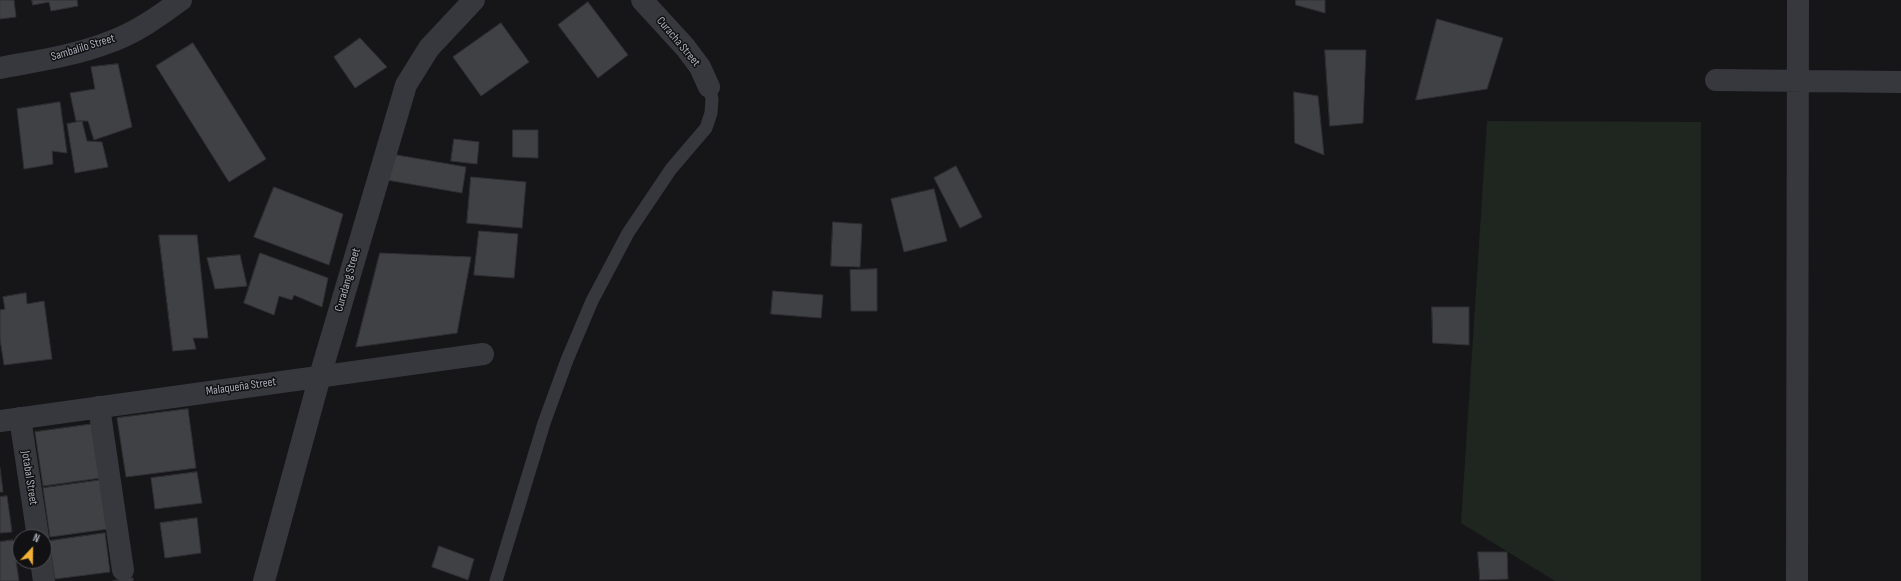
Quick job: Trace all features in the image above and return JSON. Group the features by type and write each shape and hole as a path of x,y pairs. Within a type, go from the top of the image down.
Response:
{"street":[{"name":"Sambalilo Street","path":"0,68 54,58 108,43 141,27 181,0"},
{"name":"Curadang Street","path":"264,581 320,376 406,85 429,48 474,0"},
{"name":"Curacha Street","path":"642,0 685,47 700,68 709,87"},
{"path":"1797,581 1798,0"},
{"path":"1716,80 1901,82"},
{"name":"Malaqueña Street","path":"10,420 483,354"},
{"path":"99,407 123,570"},
{"name":"Jotabal Street","path":"10,420 36,529"},
{"path":"42,569 44,581"}],"lane":[{"path":"496,581 544,423 567,360 592,301 628,233 671,169 706,128 711,113 712,99 709,87"}],"shaded area":[{"path":"1487,121 1701,122 1701,581 1555,581 1461,523"}],"building":[{"path":"0,0 14,0 16,17 0,19"},
{"path":"32,0 77,0 78,6 51,11 49,2 33,5"},
{"path":"1296,0 1325,0 1325,13 1296,5"},
{"path":"588,2 628,55 598,78 558,25"},
{"path":"1437,19 1503,38 1487,89 1416,100"},
{"path":"501,23 529,62 481,96 453,57"},
{"path":"360,38 387,67 355,88 334,57"},
{"path":"193,43 266,159 229,182 156,66"},
{"path":"1325,50 1366,50 1363,123 1330,126"},
{"path":"118,64 132,127 94,140 88,121 76,121 70,93 95,89 91,67"},
{"path":"1294,92 1318,96 1324,155 1295,143"},
{"path":"60,102 67,153 52,151 53,164 24,169 17,109"},
{"path":"82,121 87,141 102,142 108,167 75,173 67,124"},
{"path":"513,130 538,130 538,158 513,157"},
{"path":"454,139 479,142 477,164 451,161"},
{"path":"391,154 466,167 462,193 387,180"},
{"path":"956,166 982,217 960,228 934,178"},
{"path":"471,177 526,182 522,228 467,223"},
{"path":"274,187 343,214 329,265 254,237"},
{"path":"934,189 947,241 904,252 891,199"},
{"path":"833,222 862,224 860,267 831,266"},
{"path":"479,231 518,234 514,278 474,275"},
{"path":"159,235 197,235 208,338 193,338 196,349 173,351"},
{"path":"260,253 328,278 322,307 294,295 292,300 279,296 274,315 244,303"},
{"path":"380,253 471,257 457,333 356,347"},
{"path":"240,255 247,286 215,289 207,258"},
{"path":"877,269 877,311 851,311 850,270"},
{"path":"773,291 823,295 821,318 771,314"},
{"path":"26,293 27,304 44,301 52,359 4,365 0,339 0,310 5,309 3,297"},
{"path":"1432,307 1469,307 1469,345 1433,343"},
{"path":"188,409 196,468 126,477 117,418"},
{"path":"108,422 115,476 43,486 35,432"},
{"path":"0,468 3,492 0,492"},
{"path":"197,472 202,503 155,509 151,478"},
{"path":"116,478 123,527 52,537 52,529 49,529 43,488"},
{"path":"7,496 12,532 0,533 0,497"},
{"path":"197,518 201,553 165,558 160,523"},
{"path":"105,533 110,572 55,579 52,560 52,541"},
{"path":"12,540 12,569 17,569 19,581 0,581 0,542"},
{"path":"439,546 474,559 468,580 432,567"},
{"path":"1478,552 1507,552 1508,579 1480,580"},
{"path":"133,578 133,581 113,581"}]}
